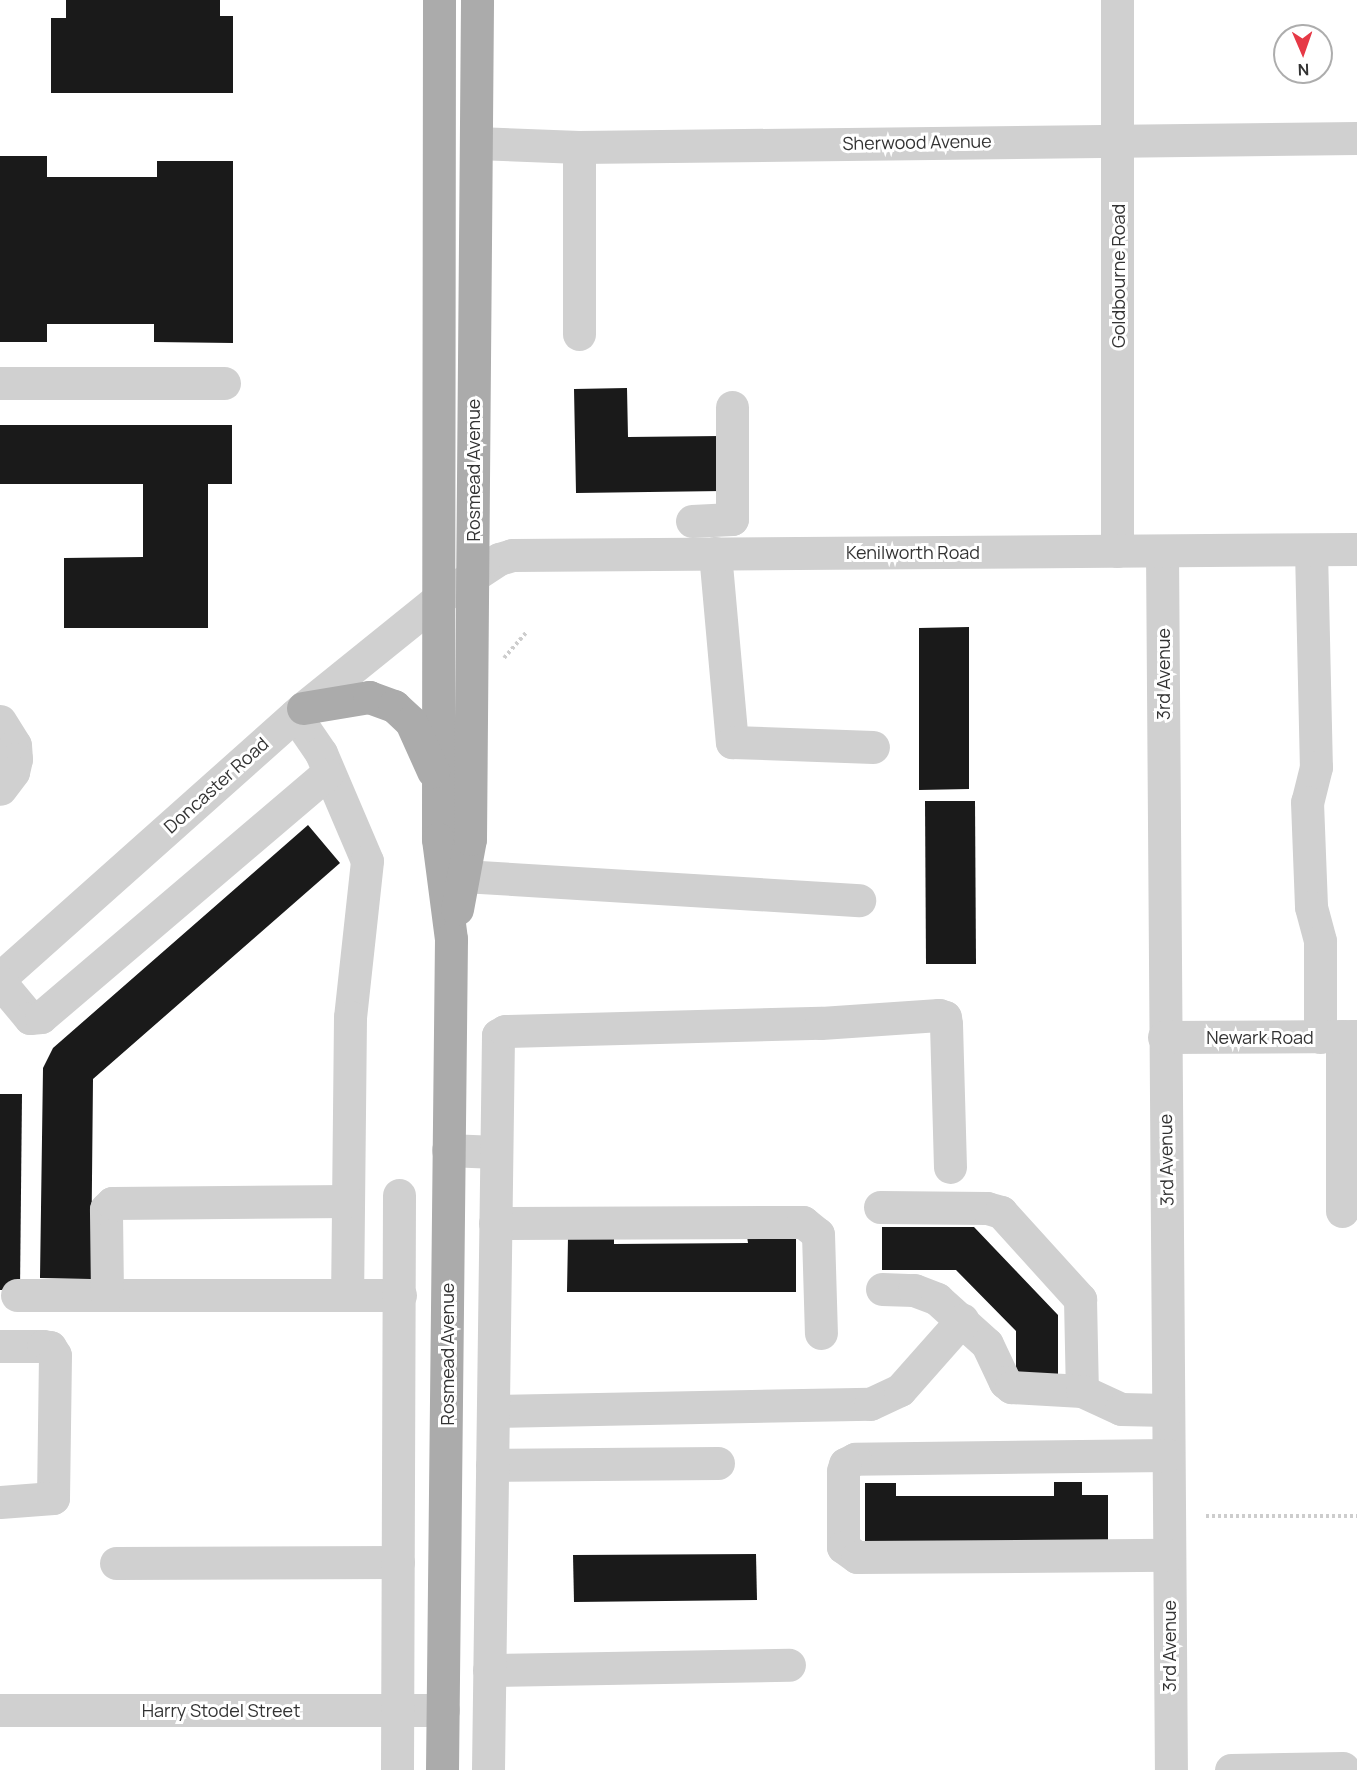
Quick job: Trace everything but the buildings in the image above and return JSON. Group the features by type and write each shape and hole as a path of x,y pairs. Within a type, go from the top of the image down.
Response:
{"main road":[{"name":"Rosmead Avenue","path":"439,0 438,839 451,939 442,1770"},
{"name":"Rosmead Avenue","path":"451,939 470,839 477,0"},
{"path":"299,711 369,697 394,706 411,722 438,781"}],"street":[{"name":"Goldbourne Road","path":"1117,0 1117,551"},
{"name":"Sherwood Avenue","path":"476,143 579,147 1357,138"},
{"path":"579,147 579,334"},
{"path":"0,383 224,383"},
{"path":"732,407 733,515 732,519 707,521 719,553 732,742 873,747"},
{"name":"Kenilworth Road","path":"438,599 473,573 512,555 1357,549"},
{"path":"1311,550 1316,767 1307,802 1311,908 1340,1037 1342,1211"},
{"name":"3rd Avenue","path":"1162,551 1171,1770"},
{"name":"Doncaster Road","path":"0,980 299,711 438,599"},
{"path":"299,711 321,753 327,774 367,861 350,1017 347,1295"},
{"path":"0,721 10,732 16,759 13,772 0,789"},
{"path":"0,980 30,1018 41,1017 327,774"},
{"path":"463,876 858,900"},
{"path":"488,1770 498,1035 501,1032 821,1023 939,1015 945,1017 946,1024 950,1167"},
{"name":"Newark Road","path":"1164,1037 1340,1037"},
{"path":"448,1150 496,1152"},
{"path":"397,1770 399,1195"},
{"path":"107,1294 106,1209 112,1203 347,1201"},
{"path":"880,1207 987,1208 1001,1212 1080,1299 1082,1391"},
{"path":"495,1223 802,1222 818,1234 821,1333"},
{"path":"882,1288 914,1290 929,1295 962,1320 993,1351 1000,1373 1011,1387 1082,1391 1121,1409 1168,1410"},
{"path":"17,1295 400,1295"},
{"path":"493,1411 870,1404 900,1390 962,1320"},
{"path":"0,1346 50,1347 55,1355 53,1498 0,1502"},
{"path":"1168,1455 855,1459 845,1464 843,1471 843,1547 857,1557 1169,1555"},
{"path":"492,1465 718,1463"},
{"path":"446,1521 491,1522"},
{"path":"116,1563 398,1562"},
{"path":"489,1670 789,1665"},
{"name":"Harry Stodel Street","path":"0,1710 443,1710"},
{"path":"1232,1770 1343,1768"}],"path":[{"path":"496,664 527,632"},
{"path":"1206,1516 1357,1516"}]}
